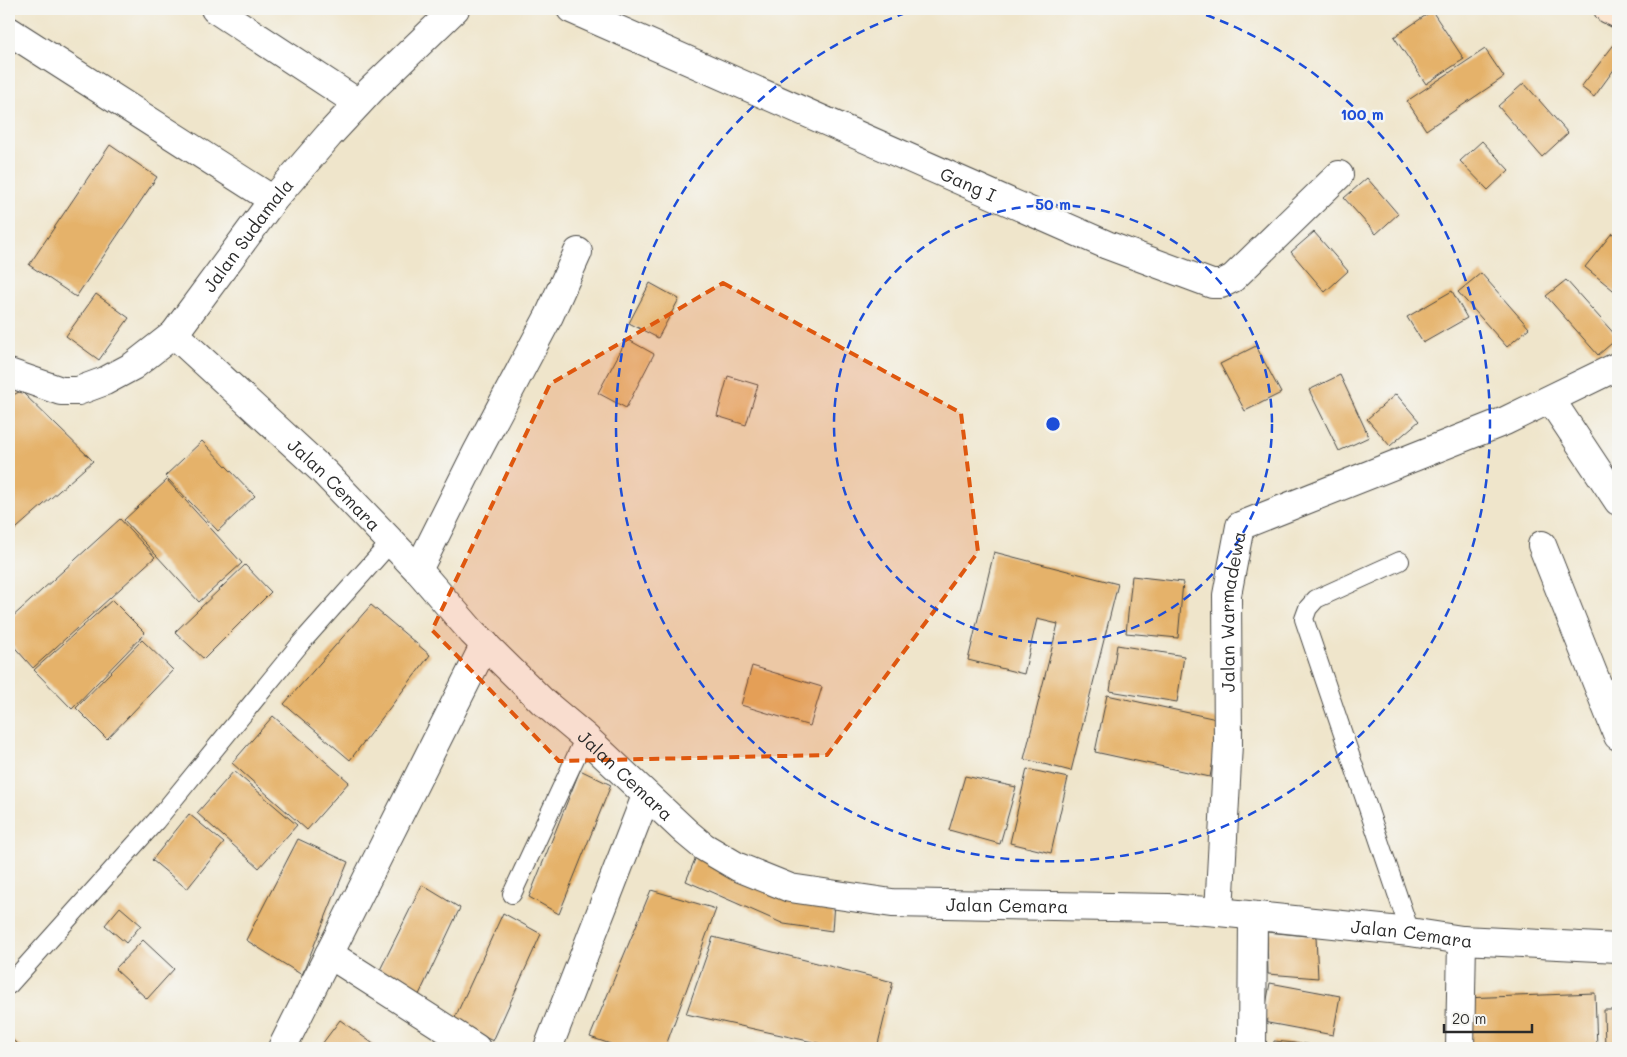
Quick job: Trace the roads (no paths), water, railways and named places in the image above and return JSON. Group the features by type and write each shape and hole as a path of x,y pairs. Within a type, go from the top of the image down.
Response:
{"street":[{"path":"215,9 358,103"},
{"name":"Jalan Sudamala","path":"9,373 61,391 78,391 105,381 133,366 174,334 273,200 358,103 455,9"},
{"name":"Gang I","path":"571,9 1107,244 1212,284 1221,284 1234,278 1339,175"},
{"path":"1608,9 1618,14"},
{"path":"9,31 273,200"},
{"path":"418,570 477,452 549,316 578,252"},
{"name":"Jalan Cemara","path":"174,334 324,472 390,543 418,570 472,632 542,701 704,847 738,867 790,888 892,903 1168,908 1410,932 1462,940 1618,948"},
{"name":"Jalan Warmadewa","path":"1219,912 1228,744 1227,595 1240,526 1505,421 1618,366"},
{"path":"1551,400 1618,501"},
{"path":"1542,545 1618,736"},
{"path":"282,1048 485,644"},
{"path":"548,1048 646,796"},
{"path":"1252,1048 1253,917"},
{"path":"1460,1048 1462,940"},
{"path":"329,954 476,1048"}],"lane":[{"path":"9,986 156,821 301,642 390,543"},
{"path":"1400,561 1316,599 1308,608 1304,620 1410,932"},
{"path":"512,894 585,738"}]}
